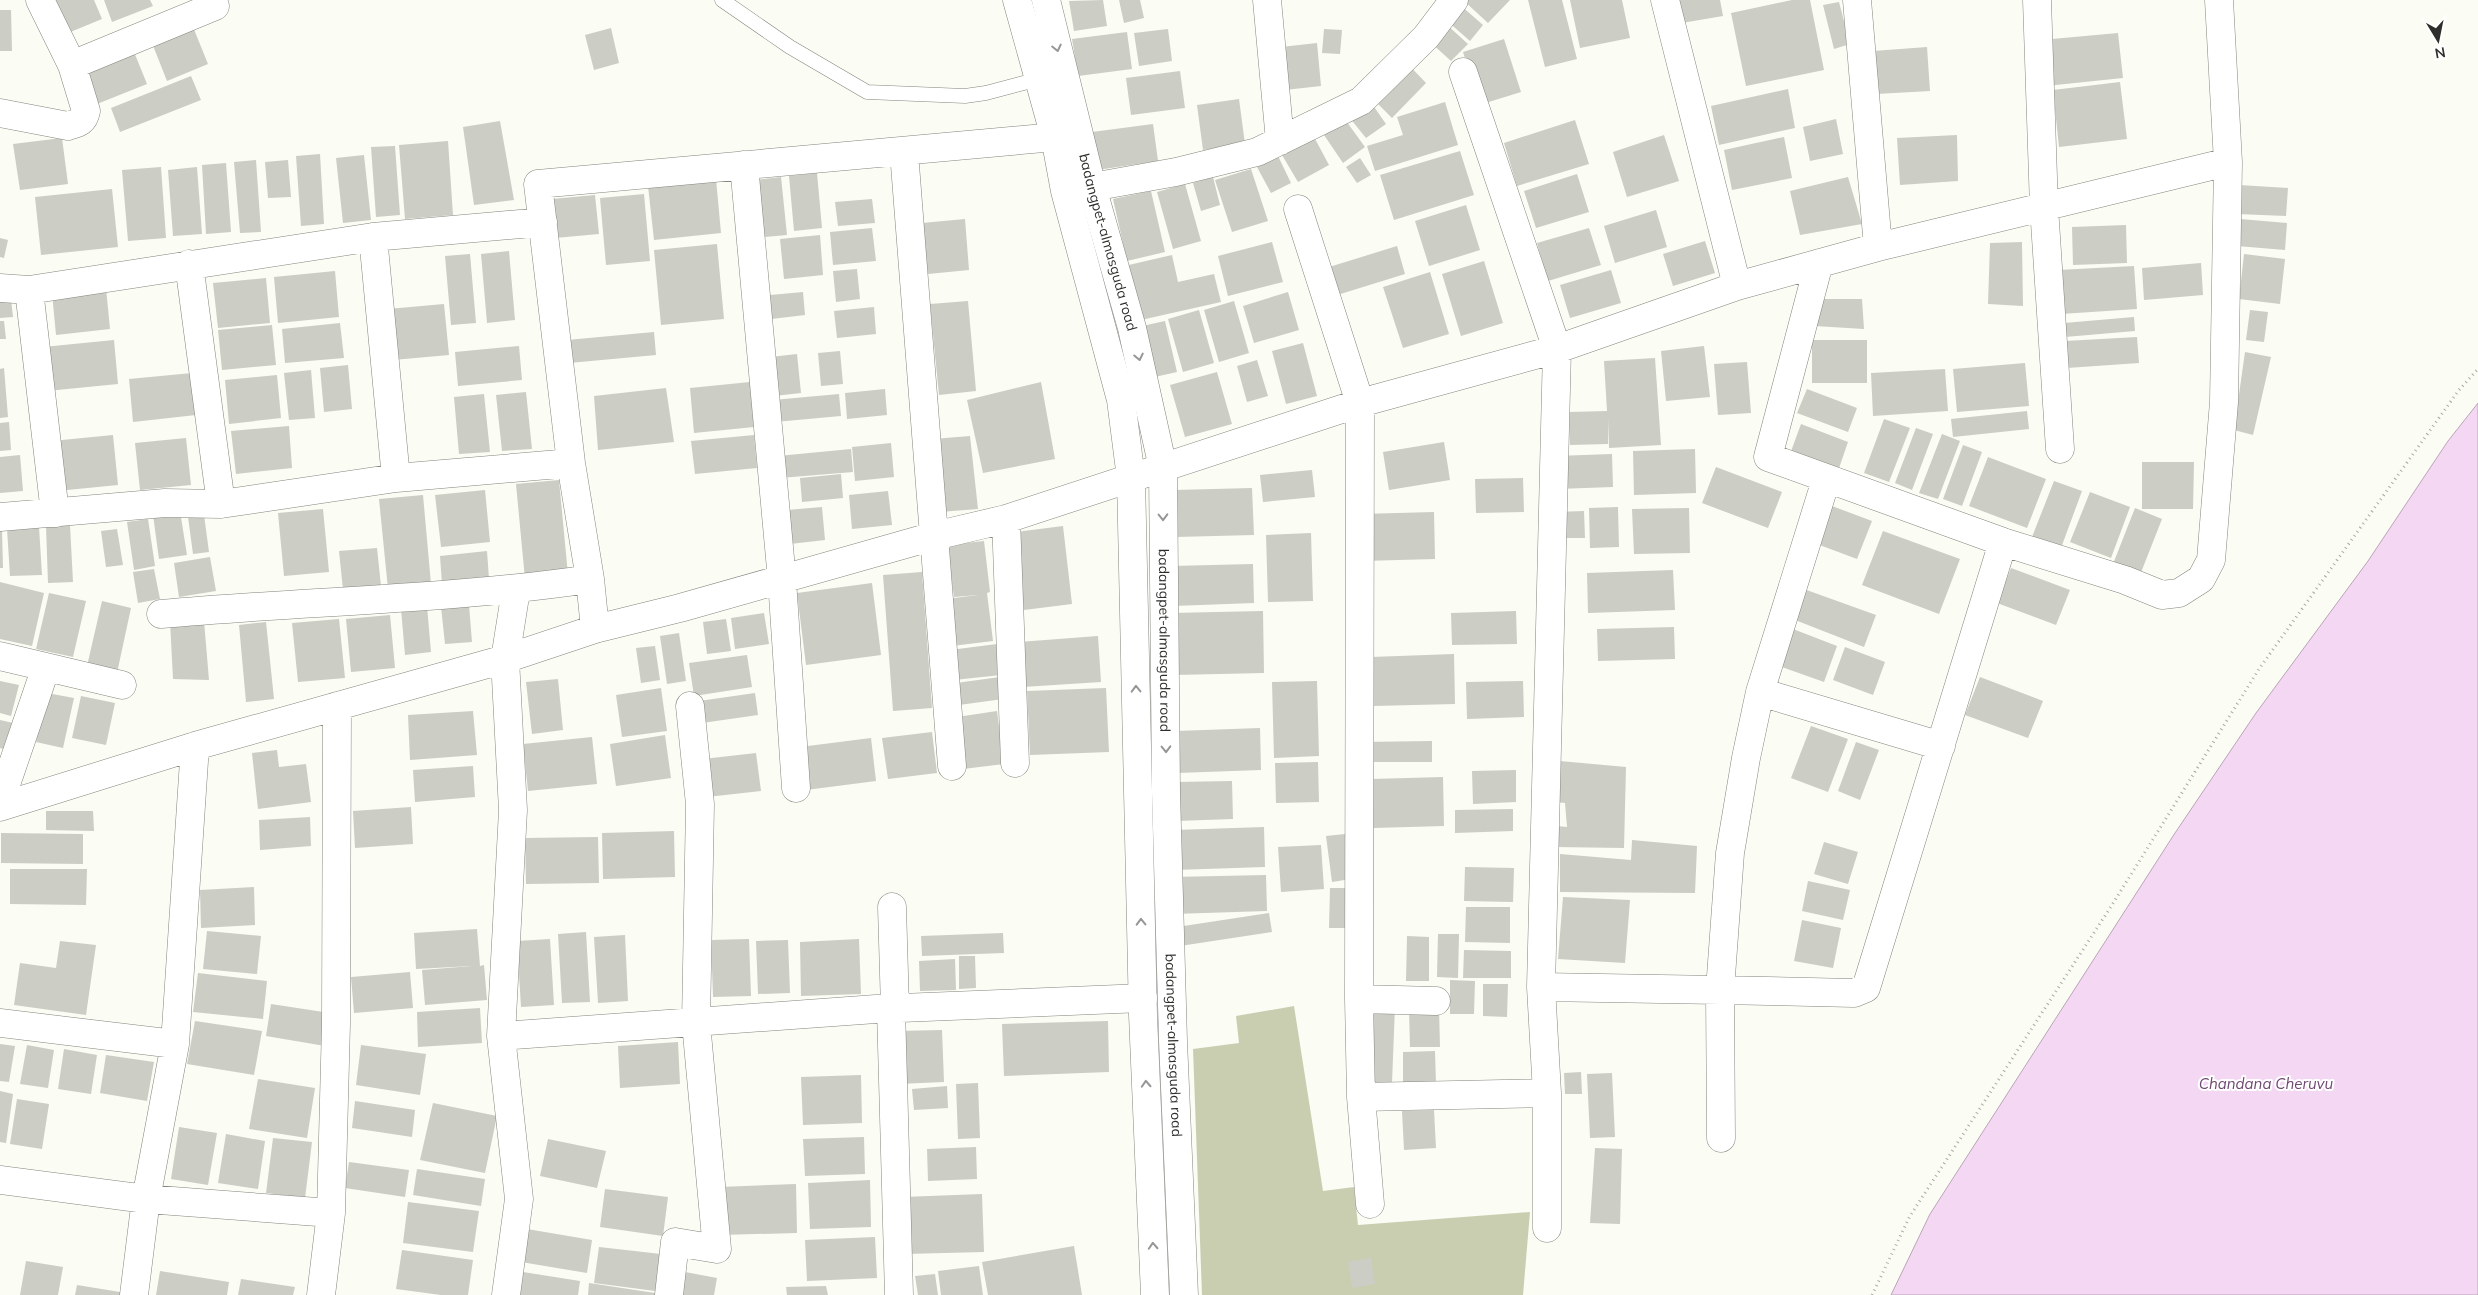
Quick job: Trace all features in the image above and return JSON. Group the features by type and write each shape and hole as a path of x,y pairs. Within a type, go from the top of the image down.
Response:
{"street":[{"path":"0,113 68,126 79,123 85,118 86,111 72,65 40,0"},
{"name":"badangpet-almasguda road","path":"1017,0 1055,137 1066,191 1121,400 1131,478 1143,998 1155,1295"},
{"name":"badangpet-almasguda road","path":"1046,0 1092,186 1132,328 1163,468 1166,802 1173,1041 1184,1295"},
{"path":"1266,0 1280,141"},
{"path":"1092,186 1185,170 1257,152 1361,101 1426,37 1454,0"},
{"path":"1665,0 1737,286"},
{"path":"1857,0 1878,248"},
{"path":"2037,0 2044,207 2060,449"},
{"path":"1819,263 1768,457 1826,480 2004,542 2125,580 2162,595 2179,592 2201,579 2211,560 2222,437 2228,162 2219,0"},
{"path":"72,65 216,6"},
{"path":"1462,72 1557,349 1541,987 1547,1093 1547,1228"},
{"path":"595,628 590,579 571,463 538,184 1055,137"},
{"path":"904,152 952,766"},
{"path":"0,807 195,746 505,659 595,628 782,580 934,536 1006,519 1360,403 1557,349 1737,286 1878,248 2228,162"},
{"path":"744,164 782,580 796,788"},
{"path":"1298,210 1360,403 1358,999 1361,1097 1370,1204"},
{"path":"0,288 29,290 373,237 543,222"},
{"path":"373,237 396,478"},
{"path":"190,264 221,504"},
{"path":"29,290 55,513"},
{"path":"0,516 165,503 221,504 396,478 571,463"},
{"path":"1720,1138 1720,990 1730,853 1760,692 1826,480"},
{"path":"1006,519 1015,763"},
{"path":"1541,987 1854,993 1866,988 2004,542"},
{"path":"161,614 244,606 516,590 590,579"},
{"path":"506,1295 519,1199 501,1036 513,810 505,659 516,590"},
{"path":"0,656 122,685"},
{"path":"0,802 46,668"},
{"path":"1760,692 1941,746"},
{"path":"321,1295 331,1213 336,1014 337,706"},
{"path":"669,1295 675,1242 717,1250 696,1023 700,804 690,706"},
{"path":"134,1295 146,1199 175,1044 195,746"},
{"path":"892,907 899,1295"},
{"path":"501,1036 893,1009 1143,998"},
{"path":"1358,999 1436,1001"},
{"path":"0,1023 175,1044"},
{"path":"1361,1097 1547,1093"},
{"path":"0,1180 146,1199 331,1213"}],"lane":[{"path":"722,0 790,47 868,92 965,96 986,93 1039,79"}],"path":[{"path":"1872,1295 1910,1216 2112,905 2259,670 2459,390 2478,369"}],"green space":[{"path":"1294,1006 1323,1191 1354,1187 1358,1225 1530,1212 1523,1295 1202,1295 1193,1049 1239,1043 1236,1016"}],"water":[{"name":"Chandana Cheruvu","path":"2478,403 2478,1295 1891,1295 1930,1214 2175,833 2256,713 2368,561 2448,441"}],"building":[{"path":"55,0 94,0 102,19 68,33"},
{"path":"104,0 150,0 153,6 112,22"},
{"path":"1103,0 1107,26 1074,31 1069,1"},
{"path":"1119,0 1140,0 1144,18 1124,23"},
{"path":"1463,0 1510,0 1488,23"},
{"path":"1528,0 1562,0 1577,59 1545,67"},
{"path":"1570,0 1622,0 1630,38 1580,48"},
{"path":"1677,0 1720,0 1723,16 1676,24"},
{"path":"1792,0 1810,0 1824,70 1746,86 1731,13"},
{"path":"1839,2 1850,44 1834,49 1823,5"},
{"path":"1459,4 1483,25 1470,41 1446,20"},
{"path":"0,10 11,10 12,51 0,51"},
{"path":"191,22 208,64 167,81 150,38"},
{"path":"1446,24 1468,44 1451,61 1429,41"},
{"path":"611,28 619,63 594,70 585,35"},
{"path":"1168,29 1172,61 1139,66 1134,33"},
{"path":"1324,29 1342,30 1340,54 1322,53"},
{"path":"1127,32 1132,69 1078,76 1072,39"},
{"path":"2118,33 2123,78 2046,86 2041,40"},
{"path":"1504,39 1521,92 1479,105 1463,52"},
{"path":"1317,43 1321,86 1285,90 1281,47"},
{"path":"132,47 147,84 97,104 82,67"},
{"path":"1927,47 1930,91 1876,94 1873,51"},
{"path":"1406,62 1426,83 1392,118 1371,97"},
{"path":"1180,71 1185,108 1131,115 1126,78"},
{"path":"191,76 201,100 120,132 111,108"},
{"path":"2120,82 2127,139 2059,147 2053,90"},
{"path":"1788,89 1795,128 1719,145 1711,106"},
{"path":"1239,99 1245,144 1203,150 1197,105"},
{"path":"1370,101 1386,124 1366,138 1349,117"},
{"path":"1445,102 1458,145 1375,171 1367,146 1403,135 1397,117"},
{"path":"1344,118 1365,147 1343,163 1322,132"},
{"path":"1836,119 1843,154 1810,161 1803,127"},
{"path":"1575,120 1589,164 1517,186 1504,143"},
{"path":"500,121 514,200 474,205 463,127"},
{"path":"1153,124 1158,161 1097,170 1092,132"},
{"path":"1664,135 1679,181 1627,197 1613,152"},
{"path":"1957,135 1958,181 1900,185 1897,138"},
{"path":"1314,137 1329,165 1298,182 1282,155"},
{"path":"1784,137 1792,178 1732,190 1724,150"},
{"path":"62,138 68,184 20,190 13,144"},
{"path":"448,141 453,215 405,219 399,145"},
{"path":"395,146 400,215 376,217 371,147"},
{"path":"1460,151 1474,195 1394,220 1380,175"},
{"path":"320,154 324,224 301,226 296,156"},
{"path":"364,155 371,220 343,223 336,158"},
{"path":"1278,156 1291,183 1271,193 1257,167"},
{"path":"1360,158 1371,175 1357,183 1346,167"},
{"path":"256,160 261,232 240,233 234,162"},
{"path":"288,160 291,197 268,198 265,162"},
{"path":"226,163 231,232 206,234 202,165"},
{"path":"161,167 166,238 128,241 122,170"},
{"path":"197,167 202,234 173,236 168,170"},
{"path":"1251,169 1268,221 1232,232 1215,180"},
{"path":"817,173 822,228 794,231 789,176"},
{"path":"1577,174 1589,212 1536,228 1524,191"},
{"path":"781,177 787,235 752,238 746,181"},
{"path":"1213,177 1220,205 1201,211 1193,183"},
{"path":"1848,177 1862,224 1800,235 1790,191"},
{"path":"716,179 721,233 654,240 648,186"},
{"path":"1185,184 1201,241 1173,249 1157,192"},
{"path":"2239,185 2288,188 2286,216 2237,214"},
{"path":"112,189 118,247 41,255 35,197"},
{"path":"1151,191 1165,252 1127,261 1113,199"},
{"path":"644,194 650,261 606,265 600,198"},
{"path":"595,195 599,234 555,238 552,199"},
{"path":"872,199 875,223 838,226 835,202"},
{"path":"1466,205 1480,250 1429,266 1415,221"},
{"path":"1656,210 1667,247 1615,263 1604,226"},
{"path":"965,219 969,270 928,274 922,223"},
{"path":"2240,219 2287,223 2285,250 2237,246"},
{"path":"2126,225 2127,263 2073,265 2072,227"},
{"path":"872,228 876,261 833,265 830,232"},
{"path":"1589,228 1601,265 1548,281 1537,243"},
{"path":"820,235 823,275 784,279 780,239"},
{"path":"0,238 8,240 4,258 0,257"},
{"path":"1705,241 1715,273 1673,286 1663,254"},
{"path":"1272,242 1283,282 1228,296 1218,256"},
{"path":"2022,242 2023,306 1988,304 1990,243"},
{"path":"717,244 724,319 661,325 654,250"},
{"path":"1397,246 1405,274 1334,296 1326,268"},
{"path":"509,251 515,320 487,323 481,254"},
{"path":"470,254 476,323 451,325 445,256"},
{"path":"2244,254 2285,259 2280,304 2239,299"},
{"path":"1172,255 1178,282 1214,274 1221,302 1132,322 1120,267"},
{"path":"1484,261 1503,323 1461,336 1442,274"},
{"path":"2201,263 2203,295 2144,300 2142,268"},
{"path":"2134,266 2137,309 2061,314 2058,270"},
{"path":"857,269 860,299 836,302 833,271"},
{"path":"1611,270 1621,303 1570,318 1560,285"},
{"path":"335,271 339,317 278,323 274,277"},
{"path":"1430,272 1449,334 1403,348 1383,287"},
{"path":"266,278 270,323 218,328 213,283"},
{"path":"106,288 110,329 56,335 52,293"},
{"path":"10,291 13,317 0,318 0,292"},
{"path":"803,292 805,315 763,320 760,296"},
{"path":"1288,292 1299,330 1254,343 1243,306"},
{"path":"1819,299 1862,299 1864,329 1815,326"},
{"path":"968,301 976,391 939,395 930,304"},
{"path":"1234,301 1249,353 1219,362 1204,310"},
{"path":"444,304 449,355 393,360 388,309"},
{"path":"874,307 876,334 837,338 834,311"},
{"path":"1199,310 1214,363 1183,372 1168,319"},
{"path":"2250,310 2268,312 2264,342 2246,340"},
{"path":"2134,317 2135,331 2065,337 2064,323"},
{"path":"0,321 4,321 6,339 0,339"},
{"path":"1165,321 1177,372 1150,378 1138,327"},
{"path":"340,323 344,358 285,363 282,329"},
{"path":"272,325 276,365 222,370 218,330"},
{"path":"654,332 656,355 569,363 567,340"},
{"path":"2137,337 2139,363 2067,368 2065,341"},
{"path":"114,340 118,384 47,391 43,347"},
{"path":"1812,340 1867,340 1867,383 1812,383"},
{"path":"1303,343 1317,396 1286,404 1272,351"},
{"path":"519,346 522,380 458,386 455,352"},
{"path":"1704,346 1710,397 1666,401 1661,351"},
{"path":"840,351 843,384 821,386 818,353"},
{"path":"2245,352 2271,357 2253,435 2234,430"},
{"path":"797,354 801,393 774,396 770,357"},
{"path":"1655,358 1661,445 1609,448 1608,419 1608,444 1570,445 1569,412 1607,411 1604,361"},
{"path":"1257,360 1268,396 1247,402 1237,366"},
{"path":"1747,362 1751,413 1718,415 1714,364"},
{"path":"2025,363 2029,406 1957,412 1953,369"},
{"path":"348,365 352,409 324,412 320,368"},
{"path":"4,368 8,417 0,418 0,369"},
{"path":"1945,369 1948,411 1873,416 1871,373"},
{"path":"311,370 315,418 289,420 284,373"},
{"path":"1217,372 1232,424 1185,437 1170,385"},
{"path":"192,373 196,415 133,422 129,379"},
{"path":"277,375 281,418 229,424 225,380"},
{"path":"750,382 754,427 694,433 690,388"},
{"path":"1041,382 1055,459 983,473 967,400"},
{"path":"666,388 674,442 598,450 594,396"},
{"path":"885,389 887,415 847,419 845,393"},
{"path":"1807,389 1857,408 1848,432 1797,413"},
{"path":"526,392 532,449 502,451 496,395"},
{"path":"484,394 490,452 459,454 454,397"},
{"path":"839,394 841,416 775,422 773,400"},
{"path":"2027,411 2029,429 1953,437 1951,419"},
{"path":"1884,419 1910,428 1889,482 1864,473"},
{"path":"9,422 11,450 0,451 0,423"},
{"path":"1801,424 1848,442 1838,471 1790,454"},
{"path":"289,426 292,468 236,474 231,431"},
{"path":"1916,428 1933,434 1912,490 1895,483"},
{"path":"1942,434 1960,441 1938,499 1919,493"},
{"path":"113,435 118,485 57,491 52,441"},
{"path":"754,435 757,468 695,474 691,441"},
{"path":"970,436 978,509 940,512 933,439"},
{"path":"186,438 191,485 140,490 135,443"},
{"path":"1444,442 1450,480 1389,490 1383,452"},
{"path":"891,443 894,477 855,481 852,447"},
{"path":"1963,445 1982,452 1962,506 1943,499"},
{"path":"851,449 853,472 780,478 778,456"},
{"path":"1695,449 1696,493 1634,495 1633,451"},
{"path":"1612,454 1613,487 1557,489 1556,456"},
{"path":"20,455 23,491 0,493 0,457"},
{"path":"1988,457 2046,479 2027,528 1969,506"},
{"path":"2142,462 2194,462 2193,509 2142,509"},
{"path":"1716,467 1782,492 1768,528 1702,503"},
{"path":"1312,470 1315,497 1263,502 1260,475"},
{"path":"841,474 843,498 802,502 800,478"},
{"path":"1523,478 1524,512 1476,513 1475,479"},
{"path":"559,480 568,575 525,579 516,484"},
{"path":"2054,481 2082,491 2061,548 2032,537"},
{"path":"1252,488 1254,535 1176,537 1175,490"},
{"path":"485,490 490,542 441,547 435,495"},
{"path":"888,491 892,525 852,529 849,495"},
{"path":"2090,492 2130,507 2111,558 2070,542"},
{"path":"423,495 431,584 388,589 379,499"},
{"path":"1832,506 1872,521 1857,559 1817,544"},
{"path":"822,507 825,540 790,544 787,510"},
{"path":"1618,507 1619,547 1590,548 1589,508"},
{"path":"1689,508 1690,553 1634,554 1632,509"},
{"path":"2135,508 2162,519 2140,575 2113,564"},
{"path":"323,509 329,572 284,576 278,513"},
{"path":"180,511 187,555 159,559 153,515"},
{"path":"1584,511 1585,538 1557,538 1556,512"},
{"path":"1434,512 1435,559 1362,561 1361,514"},
{"path":"204,515 209,552 193,554 188,517"},
{"path":"148,519 155,566 134,570 127,522"},
{"path":"70,525 73,582 48,583 46,526"},
{"path":"1063,526 1072,604 1024,610 1015,532"},
{"path":"39,527 42,575 10,576 7,529"},
{"path":"117,529 123,565 106,567 101,531"},
{"path":"0,530 2,530 3,568 0,568"},
{"path":"1883,531 1960,559 1939,614 1862,585"},
{"path":"1311,533 1313,601 1268,602 1266,535"},
{"path":"984,541 990,592 987,593 993,641 952,646 946,599 978,595 954,597 947,545"},
{"path":"377,548 381,586 343,590 339,551"},
{"path":"487,551 489,579 442,584 440,556"},
{"path":"210,557 216,591 179,597 174,563"},
{"path":"1253,564 1254,603 1173,606 1172,566"},
{"path":"2011,568 2070,590 2056,625 1997,603"},
{"path":"154,569 160,599 138,603 133,572"},
{"path":"1673,570 1675,610 1588,613 1587,573"},
{"path":"922,572 932,708 893,711 883,575"},
{"path":"0,582 44,593 32,646 0,639"},
{"path":"872,583 881,655 806,665 797,593"},
{"path":"1801,588 1876,615 1864,647 1790,618"},
{"path":"49,593 86,601 73,657 36,649"},
{"path":"102,601 131,608 117,673 87,666"},
{"path":"469,605 472,642 445,644 441,607"},
{"path":"427,606 431,652 405,655 401,609"},
{"path":"1263,611 1264,673 1174,675 1172,613"},
{"path":"1516,611 1517,644 1452,645 1451,613"},
{"path":"764,613 769,644 735,649 731,618"},
{"path":"390,615 395,668 351,672 346,619"},
{"path":"339,619 345,678 298,682 292,623"},
{"path":"726,619 731,651 707,654 703,622"},
{"path":"170,621 204,621 209,680 173,679"},
{"path":"266,622 274,699 246,702 239,625"},
{"path":"1674,627 1675,659 1598,661 1597,629"},
{"path":"1793,629 1837,646 1824,682 1779,666"},
{"path":"679,633 686,681 667,684 660,636"},
{"path":"1098,636 1101,682 1023,687 1019,642"},
{"path":"997,644 1001,675 954,680 950,650"},
{"path":"655,646 660,680 641,683 636,648"},
{"path":"1845,647 1885,662 1873,695 1833,680"},
{"path":"1454,654 1455,704 1373,706 1371,657"},
{"path":"747,655 752,687 694,696 689,663"},
{"path":"1000,677 1003,699 959,705 956,683"},
{"path":"1980,677 2043,701 2028,738 1965,715"},
{"path":"558,679 563,730 532,734 526,682"},
{"path":"0,681 19,685 11,716 0,713"},
{"path":"1317,681 1319,756 1274,758 1272,682"},
{"path":"1523,681 1524,717 1467,719 1466,682"},
{"path":"661,688 667,731 622,737 616,695"},
{"path":"1106,688 1109,752 1030,755 1027,691"},
{"path":"47,693 74,698 63,748 36,742"},
{"path":"755,693 758,715 702,723 699,701"},
{"path":"81,696 115,703 106,745 72,738"},
{"path":"473,711 477,755 410,760 408,715"},
{"path":"997,711 1004,764 963,769 957,717"},
{"path":"0,720 13,723 7,750 0,748"},
{"path":"1811,726 1848,739 1828,792 1791,778"},
{"path":"1260,728 1261,770 1177,773 1176,731"},
{"path":"932,732 937,773 888,779 882,738"},
{"path":"665,735 671,778 616,786 610,744"},
{"path":"592,737 597,784 528,791 523,744"},
{"path":"871,738 876,781 806,790 800,747"},
{"path":"1432,741 1432,762 1361,762 1361,742"},
{"path":"1856,742 1879,750 1860,800 1838,791"},
{"path":"277,750 279,767 306,764 311,802 258,809 252,753"},
{"path":"756,753 761,791 707,797 703,759"},
{"path":"1560,761 1626,767 1624,848 1555,847 1557,826 1567,827 1565,803 1555,802"},
{"path":"1318,762 1319,802 1276,803 1275,763"},
{"path":"473,766 475,797 415,802 413,770"},
{"path":"1516,770 1516,802 1473,804 1472,771"},
{"path":"1443,777 1444,826 1373,828 1371,779"},
{"path":"1232,781 1233,819 1176,821 1175,782"},
{"path":"411,807 413,844 355,848 353,811"},
{"path":"1513,809 1513,831 1455,833 1455,810"},
{"path":"46,811 93,811 94,831 46,830"},
{"path":"310,817 311,846 260,850 259,820"},
{"path":"1264,827 1265,867 1174,870 1174,830"},
{"path":"674,831 675,877 603,879 602,833"},
{"path":"1,833 83,834 83,864 1,863"},
{"path":"1345,834 1351,879 1332,882 1326,836"},
{"path":"598,837 599,883 526,884 525,838"},
{"path":"1632,840 1697,846 1695,893 1560,892 1560,854 1631,860"},
{"path":"1824,842 1858,852 1848,884 1814,874"},
{"path":"1321,845 1324,889 1281,892 1278,847"},
{"path":"1465,867 1514,868 1513,902 1464,901"},
{"path":"10,869 87,869 86,905 10,904"},
{"path":"1266,875 1267,911 1173,914 1172,877"},
{"path":"1808,881 1850,890 1843,920 1802,911"},
{"path":"254,887 255,925 201,928 200,890"},
{"path":"1330,888 1352,888 1351,928 1329,928"},
{"path":"1563,897 1630,900 1625,963 1558,959"},
{"path":"1466,907 1510,907 1510,943 1465,942"},
{"path":"1269,913 1272,932 1180,946 1177,927"},
{"path":"1802,920 1841,928 1833,968 1794,961"},
{"path":"477,929 480,966 484,965 487,1000 425,1005 422,970 472,966 416,969 414,933"},
{"path":"207,931 261,936 257,974 203,969"},
{"path":"586,932 590,1002 562,1003 558,934"},
{"path":"1003,933 1004,953 922,956 921,936"},
{"path":"1438,934 1459,934 1458,978 1437,977"},
{"path":"625,935 628,1001 598,1003 594,937"},
{"path":"1407,936 1429,937 1429,981 1406,981"},
{"path":"550,939 554,1005 521,1007 517,941"},
{"path":"749,939 751,996 713,997 711,940"},
{"path":"859,939 861,994 801,996 800,942"},
{"path":"788,940 790,993 758,994 756,941"},
{"path":"60,941 96,945 86,1015 14,1005 20,963 56,968"},
{"path":"1464,950 1511,951 1511,978 1463,978"},
{"path":"959,956 975,956 976,988 959,989"},
{"path":"955,959 956,990 920,991 919,961"},
{"path":"410,972 413,1008 354,1013 351,977"},
{"path":"198,973 267,981 263,1019 193,1012"},
{"path":"1450,980 1475,981 1474,1014 1450,1014"},
{"path":"1483,984 1508,984 1507,1017 1483,1016"},
{"path":"271,1004 330,1013 325,1046 266,1036"},
{"path":"1365,1005 1395,1006 1392,1083 1363,1082"},
{"path":"480,1008 482,1043 418,1047 417,1012"},
{"path":"1439,1008 1440,1047 1410,1047 1409,1009"},
{"path":"195,1021 262,1031 254,1075 187,1064"},
{"path":"1108,1021 1109,1072 1004,1076 1002,1024"},
{"path":"942,1030 944,1082 898,1084 896,1031"},
{"path":"678,1042 680,1084 620,1088 618,1046"},
{"path":"0,1044 15,1046 9,1082 0,1081"},
{"path":"27,1045 54,1050 48,1088 20,1084"},
{"path":"361,1045 426,1054 420,1095 356,1085"},
{"path":"64,1049 97,1055 91,1094 58,1089"},
{"path":"1435,1051 1436,1084 1403,1085 1403,1052"},
{"path":"106,1055 154,1062 147,1101 100,1093"},
{"path":"1581,1072 1582,1094 1565,1094 1564,1073"},
{"path":"1612,1073 1615,1137 1590,1138 1587,1074"},
{"path":"861,1075 862,1123 803,1125 801,1077"},
{"path":"258,1079 315,1088 307,1138 249,1129"},
{"path":"978,1083 980,1138 958,1139 956,1084"},
{"path":"947,1086 948,1108 914,1110 912,1089"},
{"path":"0,1091 13,1094 6,1143 0,1142"},
{"path":"17,1099 49,1104 42,1149 10,1144"},
{"path":"355,1101 415,1110 412,1137 352,1128"},
{"path":"433,1103 497,1116 485,1173 420,1160"},
{"path":"1434,1110 1436,1148 1404,1150 1402,1111"},
{"path":"179,1127 217,1133 208,1185 171,1179"},
{"path":"226,1134 265,1141 258,1189 218,1183"},
{"path":"864,1137 865,1174 805,1176 803,1139"},
{"path":"273,1138 312,1142 305,1198 266,1193"},
{"path":"548,1139 606,1151 597,1188 540,1176"},
{"path":"976,1147 977,1179 928,1181 927,1149"},
{"path":"1595,1148 1622,1149 1620,1224 1590,1223"},
{"path":"349,1162 409,1170 405,1197 345,1188"},
{"path":"417,1169 485,1179 481,1206 413,1195"},
{"path":"870,1180 871,1227 810,1229 808,1183"},
{"path":"796,1184 797,1233 720,1235 719,1187"},
{"path":"605,1189 668,1197 663,1236 600,1227"},
{"path":"982,1194 984,1252 905,1254 903,1197"},
{"path":"408,1202 479,1211 473,1252 403,1243"},
{"path":"521,1228 592,1240 587,1273 515,1261"},
{"path":"875,1237 877,1278 807,1281 805,1240"},
{"path":"1074,1246 1082,1295 988,1295 982,1262"},
{"path":"599,1247 661,1254 655,1291 594,1283"},
{"path":"402,1250 473,1260 468,1295 441,1295 396,1289"},
{"path":"1371,1258 1375,1284 1352,1288 1348,1262"},
{"path":"26,1261 63,1267 58,1295 20,1295"},
{"path":"979,1266 983,1295 941,1295 938,1271"},
{"path":"160,1271 229,1282 227,1295 156,1295"},
{"path":"523,1272 580,1281 578,1295 519,1295"},
{"path":"685,1272 717,1278 714,1295 680,1295"},
{"path":"935,1274 938,1295 918,1295 915,1276"},
{"path":"241,1279 295,1287 293,1295 238,1295"},
{"path":"589,1283 655,1293 655,1295 588,1295"},
{"path":"77,1285 120,1292 120,1295 75,1295"},
{"path":"826,1286 828,1295 787,1295 786,1287"}]}
